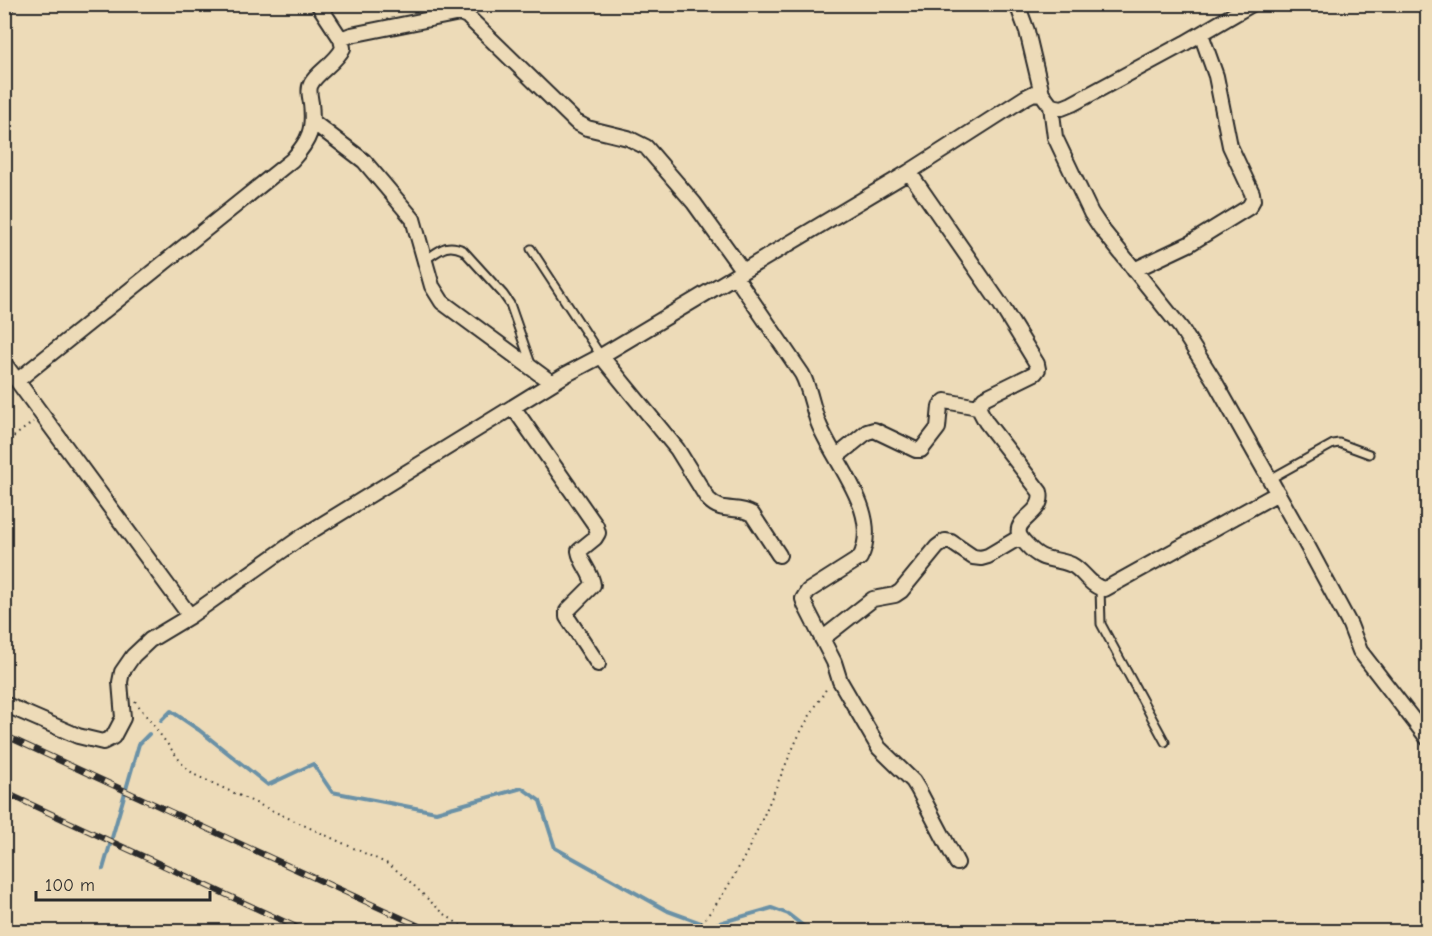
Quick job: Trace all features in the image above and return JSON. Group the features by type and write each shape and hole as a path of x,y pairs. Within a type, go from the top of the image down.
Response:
{"street":[{"path":"18,380 300,152 313,122 311,84 339,56 343,48 340,39 318,4"},
{"path":"1017,4 1027,32 1042,94 1051,106 1055,137 1091,213 1181,328 1215,382 1278,493 1350,625 1360,651 1422,722 1428,739"},
{"path":"1051,106 1062,108 1072,104 1252,4"},
{"path":"340,39 460,13 467,15 576,122 587,128 628,138 646,147 694,203 802,374 818,423 850,483 866,521 867,528 860,558 804,595 805,605 845,691 879,748 913,781 957,863"},
{"path":"1134,270 1189,244 1249,207 1253,200 1252,193 1230,146 1215,76 1201,34"},
{"path":"4,704 78,736 103,742 113,737 123,718 120,682 122,672 133,656 150,640 190,616 300,538 552,383 909,172 1026,97 1034,93 1042,94"},
{"path":"313,122 364,161 413,219 432,286 442,302 552,383"},
{"path":"909,172 1001,305 1037,364 1038,369 1035,373 984,398 978,407"},
{"path":"601,356 677,449 708,500 714,506 722,509 746,510 752,514 779,555"},
{"path":"4,363 190,616"},
{"path":"836,457 867,432 874,430 916,450 921,450 938,428 940,406 945,401 978,407"},
{"path":"513,407 596,526 598,533 596,538 579,551 593,585 567,611 567,617 598,664"},
{"path":"978,407 986,422 1040,492 1042,499 1040,504 1020,526 1018,531 1020,537 1040,557 1071,564 1100,588 1110,586 1278,493"},
{"path":"822,639 873,599 895,595 901,591 937,547 945,541 951,542 973,557 981,558 1020,537"}],"lane":[{"path":"425,260 447,246 455,246 463,250 510,304 532,368"},
{"path":"531,249 601,356"},
{"path":"1270,479 1333,444 1338,443 1369,454"},
{"path":"1100,588 1101,624 1165,742"}],"path":[{"path":"4,444 43,415"},
{"path":"694,930 726,887 737,867 759,826 795,744 837,670"},
{"path":"134,701 184,766 195,775 388,864 402,874 447,918 474,932"}],"waterway":[{"path":"161,721 171,711 199,730 268,785 313,764 332,792 436,812 522,788 540,801 555,848 668,911 709,926 772,908 788,914 811,932"},
{"path":"103,869 139,744 149,734"}],"railway":[{"path":"4,735 432,932"},
{"path":"4,792 307,932"}]}
